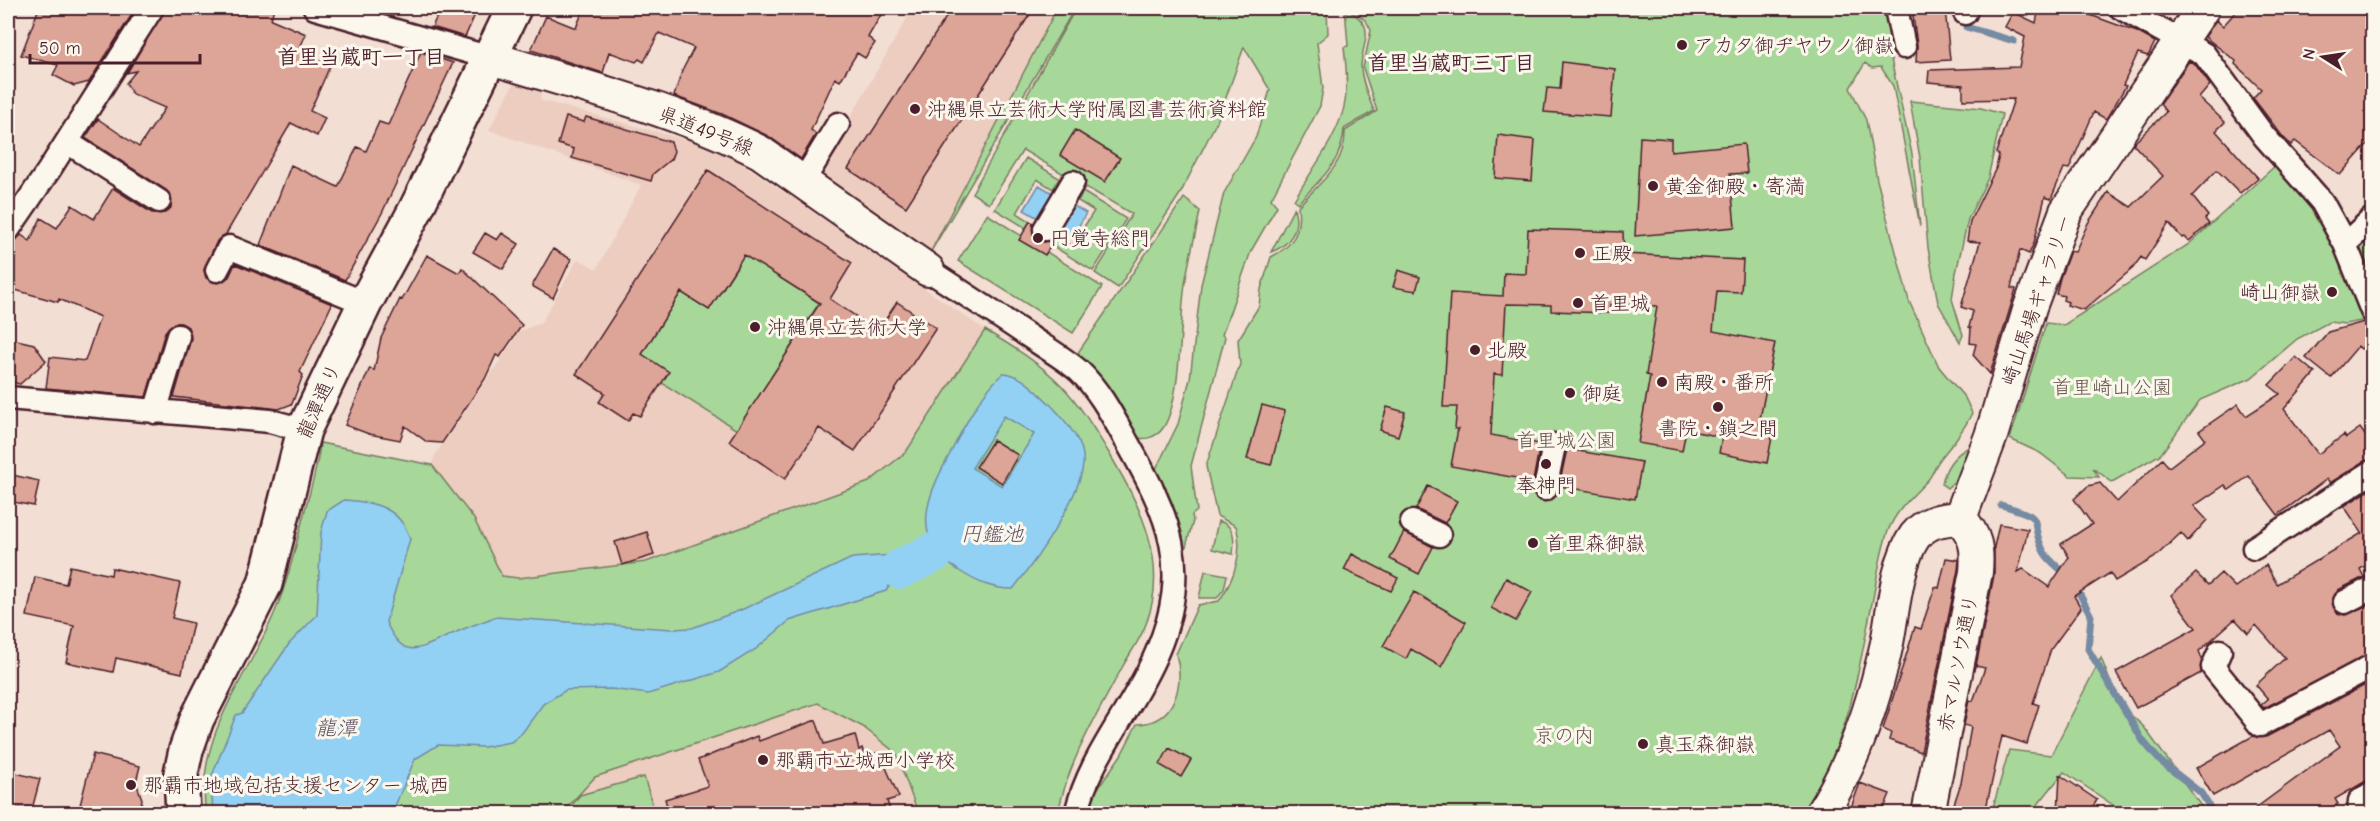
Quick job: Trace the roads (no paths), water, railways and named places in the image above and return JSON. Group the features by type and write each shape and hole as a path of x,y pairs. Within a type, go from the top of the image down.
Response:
{"main road":[{"name":"龍潭通り","path":"183,813 180,773 186,750 197,719 265,584 304,430 365,303 415,211 514,8"}],"street":[{"path":"8,230 152,8"},
{"path":"315,8 353,12 490,58"},
{"path":"1896,8 1904,47"},
{"path":"2121,8 2204,54 2264,136 2322,202 2345,244 2373,311"},
{"name":"崎山馬場ギャラリー","path":"1960,518 1998,416 2030,307 2058,226 2073,197 2203,8"},
{"name":"県道49号線","path":"490,58 719,132 760,152 928,270"},
{"path":"802,183 838,124"},
{"path":"67,142 159,201"},
{"path":"1045,229 1069,188"},
{"path":"2345,244 2373,219"},
{"path":"217,270 229,248 365,303"},
{"path":"928,270 1066,361 1088,381 1106,404 1144,472 1172,540 1176,571 1175,589 1164,635 1149,670 1085,783 1076,813"},
{"path":"155,412 178,336"},
{"path":"8,398 270,421 304,430"},
{"path":"1545,489 1554,445"},
{"path":"2254,548 2373,472"},
{"path":"1821,813 1846,771 1865,720 1884,654 1908,547 1928,524 1936,520 1960,518"},
{"name":"赤マルソウ通り","path":"1928,813 1976,572 1978,550 1976,539 1960,518"},
{"path":"1412,522 1439,536"},
{"path":"2345,602 2373,588"},
{"path":"2220,651 2213,667 2260,725 2373,666"}],"water":[{"path":"1039,185 1086,213 1072,238 1024,210"},
{"name":"円鑑池","path":"1003,373 1009,374 1022,379 1033,388 1053,407 1069,427 1083,455 1082,469 1069,505 1034,562 1013,589 984,584 958,570 941,557 931,543 927,528 927,512 937,479 970,417","holes":["1004,416 1034,434 1002,486 972,468"]},
{"name":"龍潭","path":"344,500 366,502 385,508 393,513 406,528 410,539 386,622 399,643 412,649 429,645 495,617 672,629 692,628 741,610 852,558 892,555 897,559 900,569 886,591 789,621 756,649 719,672 648,694 611,689 566,690 543,704 522,733 511,742 484,747 438,745 415,759 392,813 213,813 211,778 236,715 242,713 289,644 317,615 321,532 327,511"}],"waterway":[{"path":"1967,17 1966,27 2014,41"},
{"path":"2001,505 2032,517 2044,552 2067,576"},
{"path":"900,569 935,552"},
{"path":"2076,587 2091,616 2088,649 2143,741 2160,761 2201,793 2214,814"}],"place":[{"name":"アカタ御ヂヤウノ御嶽","path":"1682,45"},
{"name":"沖縄県立芸術大学附属図書芸術資料館","path":"915,109"},
{"name":"黄金御殿・寄満","path":"1653,186"},
{"name":"円覚寺総門","path":"1038,238"},
{"name":"正殿","path":"1580,253"},
{"name":"崎山御嶽","path":"2332,292"},
{"name":"首里城","path":"1578,303"},
{"name":"沖縄県立芸術大学","path":"755,327"},
{"name":"北殿","path":"1475,350"},
{"name":"南殿・番所","path":"1662,382"},
{"name":"御庭","path":"1570,393"},
{"name":"書院・鎖之間","path":"1718,407"},
{"name":"奉神門","path":"1546,464"},
{"name":"首里森御嶽","path":"1533,543"},
{"name":"真玉森御嶽","path":"1643,744"},
{"name":"那覇市立城西小学校","path":"763,760"},
{"name":"那覇市地域包括支援センター 城西","path":"131,785"}],"district":[{"name":"首里当蔵町一丁目","path":"361,57"},
{"name":"首里当蔵町三丁目","path":"1451,63"}],"park label":[{"name":"首里崎山公園","path":"2112,387"},
{"name":"首里城公園","path":"1566,440"},
{"name":"京の内","path":"1564,735"}]}
